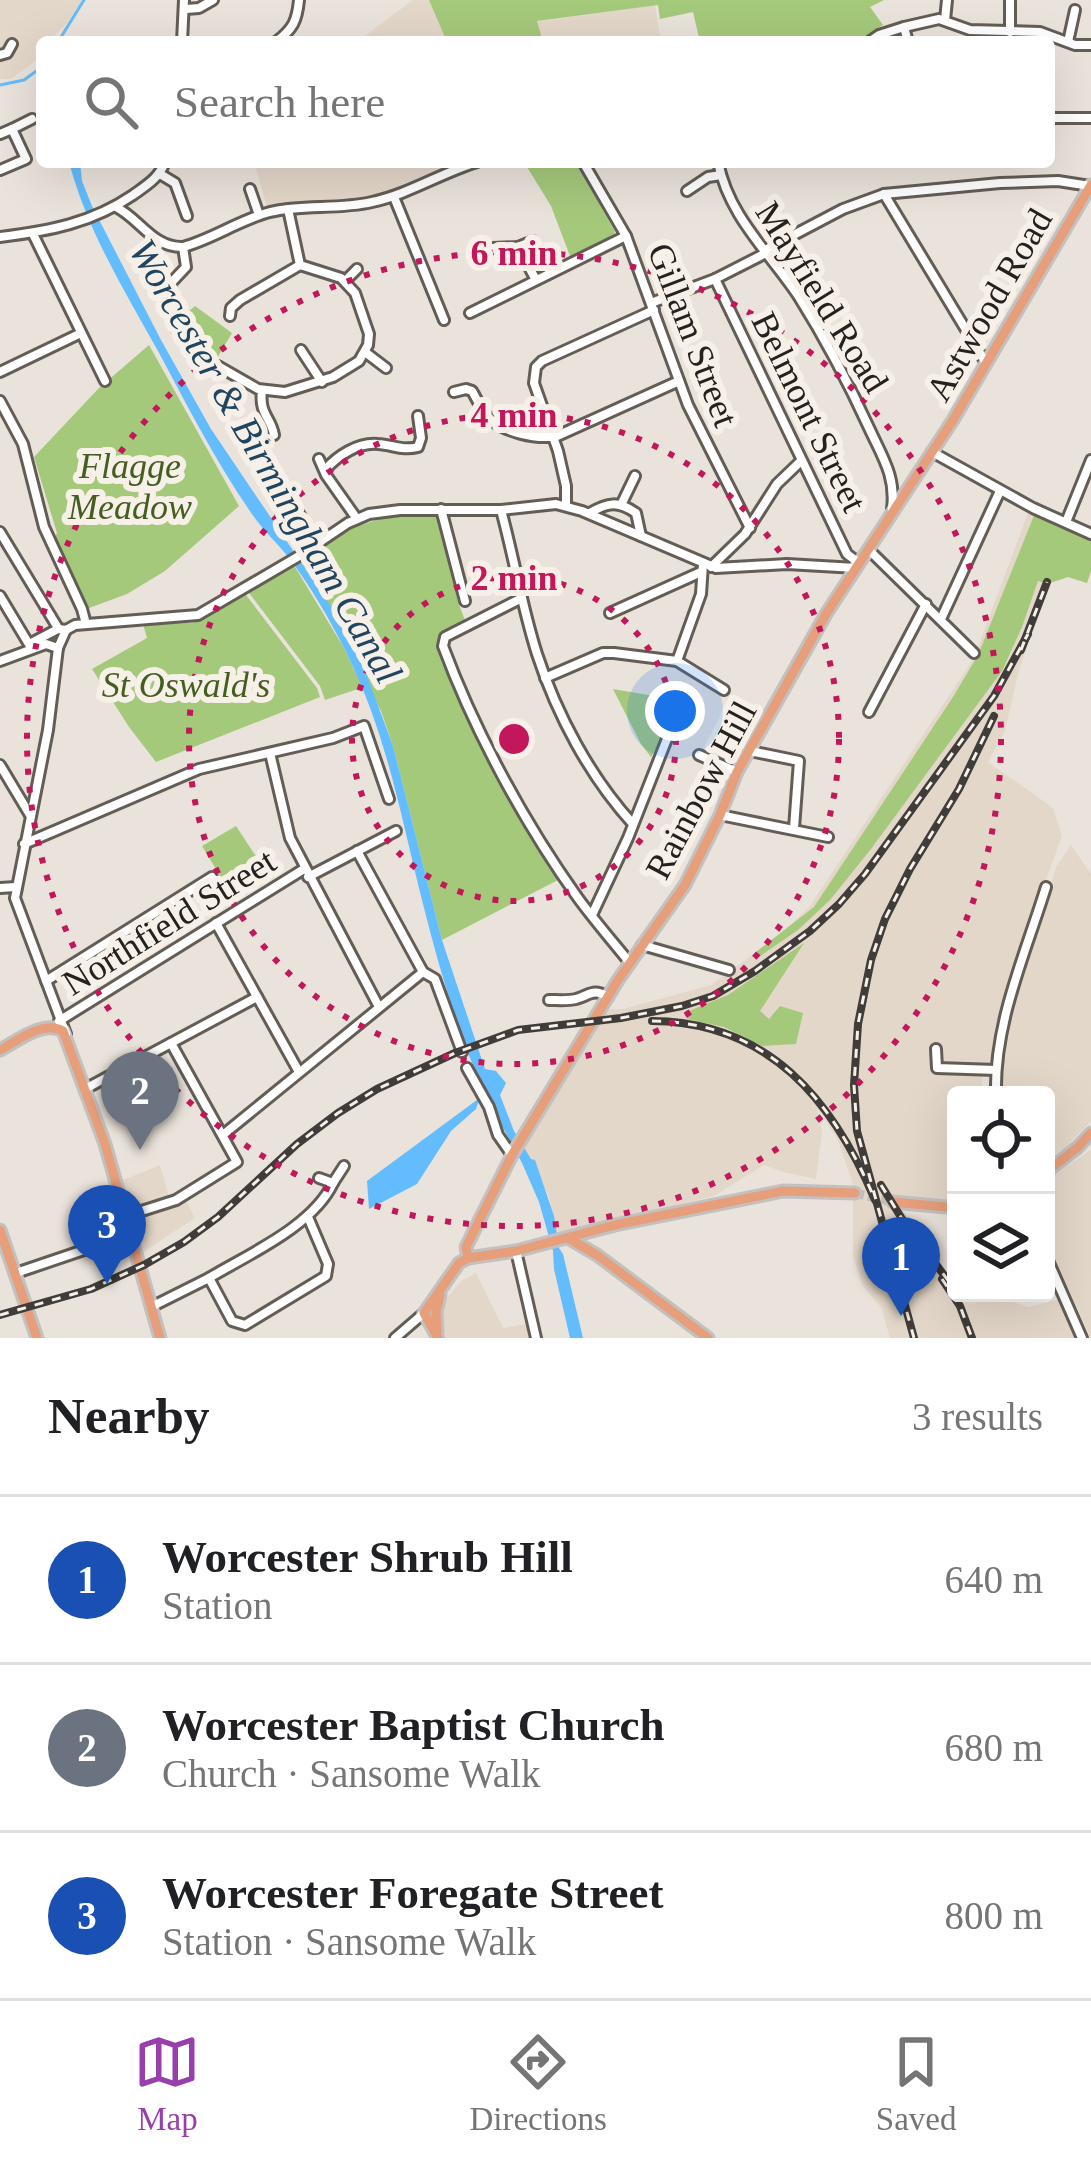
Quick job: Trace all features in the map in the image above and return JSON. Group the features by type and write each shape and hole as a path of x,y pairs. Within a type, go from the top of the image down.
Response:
{"main road":[{"name":"Astwood Road","path":"932,452 1091,185"},
{"name":"Rainbow Hill","path":"468,1258 466,1247 513,1153 608,997 685,885 737,772 826,614 932,452"},
{"path":"0,1050 47,1026 58,1027 67,1037 105,1144 160,1338"},
{"path":"1055,1165 1091,1133"},
{"path":"438,1338 424,1313 459,1263 468,1258 788,1190 855,1193"},
{"path":"893,1202 947,1207"},
{"path":"0,1230 37,1338"},
{"path":"566,1239 597,1255 709,1338"},
{"path":"438,1338 436,1312 442,1286"}],"street":[{"path":"182,36 185,4 199,8 213,0"},
{"path":"285,36 296,23 299,0"},
{"path":"945,20 947,0"},
{"path":"1010,0 1010,32"},
{"path":"1068,42 1075,10"},
{"path":"882,36 931,19 970,30 1051,36"},
{"path":"904,26 906,36"},
{"path":"1055,37 1091,45"},
{"path":"0,55 8,53 12,44"},
{"path":"1055,118 1091,118"},
{"path":"0,134 32,119"},
{"path":"0,170 26,159 12,129"},
{"path":"0,237 64,228 103,213 162,168"},
{"path":"116,207 166,245 183,247 259,215 349,207 394,197 458,168"},
{"name":"Gillam Street","path":"586,168 626,236 679,381 712,459 749,528"},
{"name":"Mayfield Road","path":"719,168 734,208 797,295 850,387 894,485 891,516"},
{"path":"160,174 175,183 187,216"},
{"name":"Mayfield Road","path":"687,191 708,177 721,175"},
{"path":"566,505 566,486 535,382 536,367 542,361 715,279 843,209 884,194 1020,183 1091,185"},
{"path":"250,190 259,215"},
{"path":"884,194 986,363"},
{"path":"394,197 444,320"},
{"path":"288,209 300,265"},
{"path":"33,234 104,381"},
{"path":"470,313 626,236"},
{"path":"493,248 533,241"},
{"path":"170,284 186,267 183,247"},
{"path":"518,247 536,280"},
{"path":"218,366 262,390 285,392 346,370 365,352 369,334 355,293 345,281 300,265 240,300 230,316"},
{"path":"345,281 357,269"},
{"name":"Belmont Street","path":"715,279 847,554 858,566"},
{"path":"0,372 80,334"},
{"path":"302,350 322,382"},
{"path":"365,352 386,368"},
{"path":"454,392 472,391 487,416 502,427 542,438 679,381"},
{"path":"262,390 263,415 274,435"},
{"path":"0,400 23,444 44,527 86,624"},
{"path":"325,470 364,445 418,447 425,440 418,416"},
{"path":"932,452 1091,534"},
{"path":"319,459 357,519"},
{"path":"610,614 705,568 749,528 777,484 801,460"},
{"path":"1066,522 1091,460"},
{"path":"622,503 635,476"},
{"path":"941,619 1000,491"},
{"path":"31,647 75,625 198,615 357,519 380,512 501,510 556,503 641,536 705,568 858,566"},
{"path":"589,514 604,504 622,503 636,513 641,536"},
{"path":"441,509 465,601"},
{"path":"501,510 545,678 590,768 633,824"},
{"path":"297,512 318,542"},
{"path":"0,532 62,629 48,730 16,887 18,910 67,1037"},
{"path":"869,550 974,653"},
{"path":"677,662 705,568"},
{"path":"0,596 31,647"},
{"path":"522,598 445,637 443,646 526,816 580,901 630,963"},
{"path":"869,712 926,604"},
{"path":"0,662 31,647 58,648"},
{"path":"545,678 603,653 677,662 724,690"},
{"path":"592,914 676,716"},
{"path":"24,844 200,769 333,738 364,726 389,799"},
{"path":"750,751 799,761 794,828"},
{"path":"269,753 290,838 379,1007"},
{"path":"699,755 737,772"},
{"path":"0,765 30,816"},
{"path":"20,796 34,798"},
{"path":"720,815 828,837"},
{"name":"Northfield Street","path":"47,1026 216,923 396,831"},
{"path":"356,850 423,972 435,979 462,1052"},
{"path":"46,981 212,877"},
{"path":"0,888 16,887"},
{"path":"996,1086 1005,1015 1046,887"},
{"path":"216,923 299,1072"},
{"path":"642,945 729,970"},
{"path":"224,1135 423,972"},
{"path":"549,1000 578,999 597,991 608,997"},
{"path":"85,1089 256,997"},
{"path":"126,1216 176,1200 237,1162 171,1042"},
{"path":"935,1049 937,1068 996,1070"},
{"path":"467,1068 498,1135 513,1153"},
{"path":"152,1307 209,1279 308,1217 344,1166"},
{"path":"320,1178 333,1183"},
{"path":"209,1279 232,1321 244,1325 326,1276 328,1264 308,1217"},
{"path":"16,1273 131,1234"},
{"path":"516,1251 536,1338"},
{"path":"1055,1276 1082,1338"},
{"path":"395,1338 424,1313"}],"shaded area":[{"path":"0,0 83,0 54,36 36,36 36,60 11,79 0,79"},
{"path":"413,0 429,0 444,36 365,36"},
{"path":"655,5 660,36 541,36 536,22"},
{"path":"256,168 450,168 397,193 346,203 267,207"},
{"path":"1029,510 1091,539 1087,583 1068,577 1047,584 1005,731 988,762 1053,808 1062,836 1001,1004 989,1075 982,1076 982,1086 947,1086 947,1199 893,1196 947,1274 947,1302 1013,1302 1028,1307 1060,1299 1078,1338 890,1338 881,1307 863,1286 853,1256 853,1184 837,1138 817,1108 822,1132 816,1179 764,1165 714,1196 557,1233 549,1197 524,1149 607,1009 711,985 781,934 810,906 974,658"},
{"path":"1071,845 1091,874 1091,1121 1055,1154 1055,1086 1004,1086 1002,1076 1013,1011 1056,867"},
{"path":"1091,1150 1091,1338 1055,1259 1055,1174"},
{"path":"160,1165 169,1197 182,1193 195,1218 143,1252 123,1180"},
{"path":"476,1273 503,1328 526,1324 529,1338 447,1338 442,1304 460,1282"}],"green space":[{"path":"429,0 884,0 870,7 883,25 866,36 699,36 693,12 660,19 658,5 537,21 541,36 444,36"},
{"path":"528,168 579,168 615,232 613,237 570,256 551,206"},
{"path":"195,306 232,333 213,365 198,344 186,356 168,329"},
{"name":"Flagge Meadow","path":"149,345 239,506 165,571 127,594 89,608 55,538 34,457 99,388"},
{"path":"1035,513 1091,539 1087,583 1068,577 1047,584 1038,581 1002,671 871,849 830,900 756,959 756,952 814,907 953,697 978,655"},
{"path":"390,516 438,516 466,623 439,635 439,649 471,726 558,880 442,940 381,711 299,562 354,527"},
{"path":"292,562 344,648 362,686 358,689 325,700 320,686 246,589"},
{"name":"St Oswald's","path":"243,591 320,697 156,762 92,669 147,638 143,624 192,623"},
{"path":"613,689 672,699 651,757 641,744"},
{"path":"236,826 257,858 222,879 202,846"},
{"path":"804,943 760,1011 769,1019 780,1006 803,1013 796,1044 762,1046 724,1027 687,1019 689,1011 728,995"}],"water":[{"path":"71,168 81,168 92,206 211,429 342,623 364,668 393,746 442,940 485,1069 496,1071 506,1083 500,1095 514,1131 535,1160 554,1216 583,1338 570,1338 539,1202 487,1098 451,1131 417,1184 369,1209 367,1181 485,1094 443,976 392,776 360,684 312,592 254,517 203,435 86,212"}],"waterway":[{"path":"62,36 84,0"},
{"path":"0,85 24,80 36,71"}],"tunnel":[{"path":"855,1193 893,1202"}],"railway":[{"path":"1021,650 1047,582"},
{"path":"0,1315 91,1289 184,1242 338,1113 455,1053 518,1030 682,1006 713,996 755,971 810,931 865,874 994,696 1028,634"},
{"path":"914,1338 857,1131 858,1024 885,919 959,789 994,716"},
{"path":"652,1021 730,1035 792,1073 839,1130 875,1200"},
{"path":"881,1185 947,1279"},
{"path":"942,1279 960,1306 972,1338"}],"place":[{"name":"Worcester Baptist Church","path":"140,1150"},
{"name":"Worcester Foregate Street","path":"107,1284"},
{"name":"Worcester Shrub Hill","path":"901,1316"}],"water label":[{"name":"Worcester & Birmingham Canal","path":"266,461"}]}
